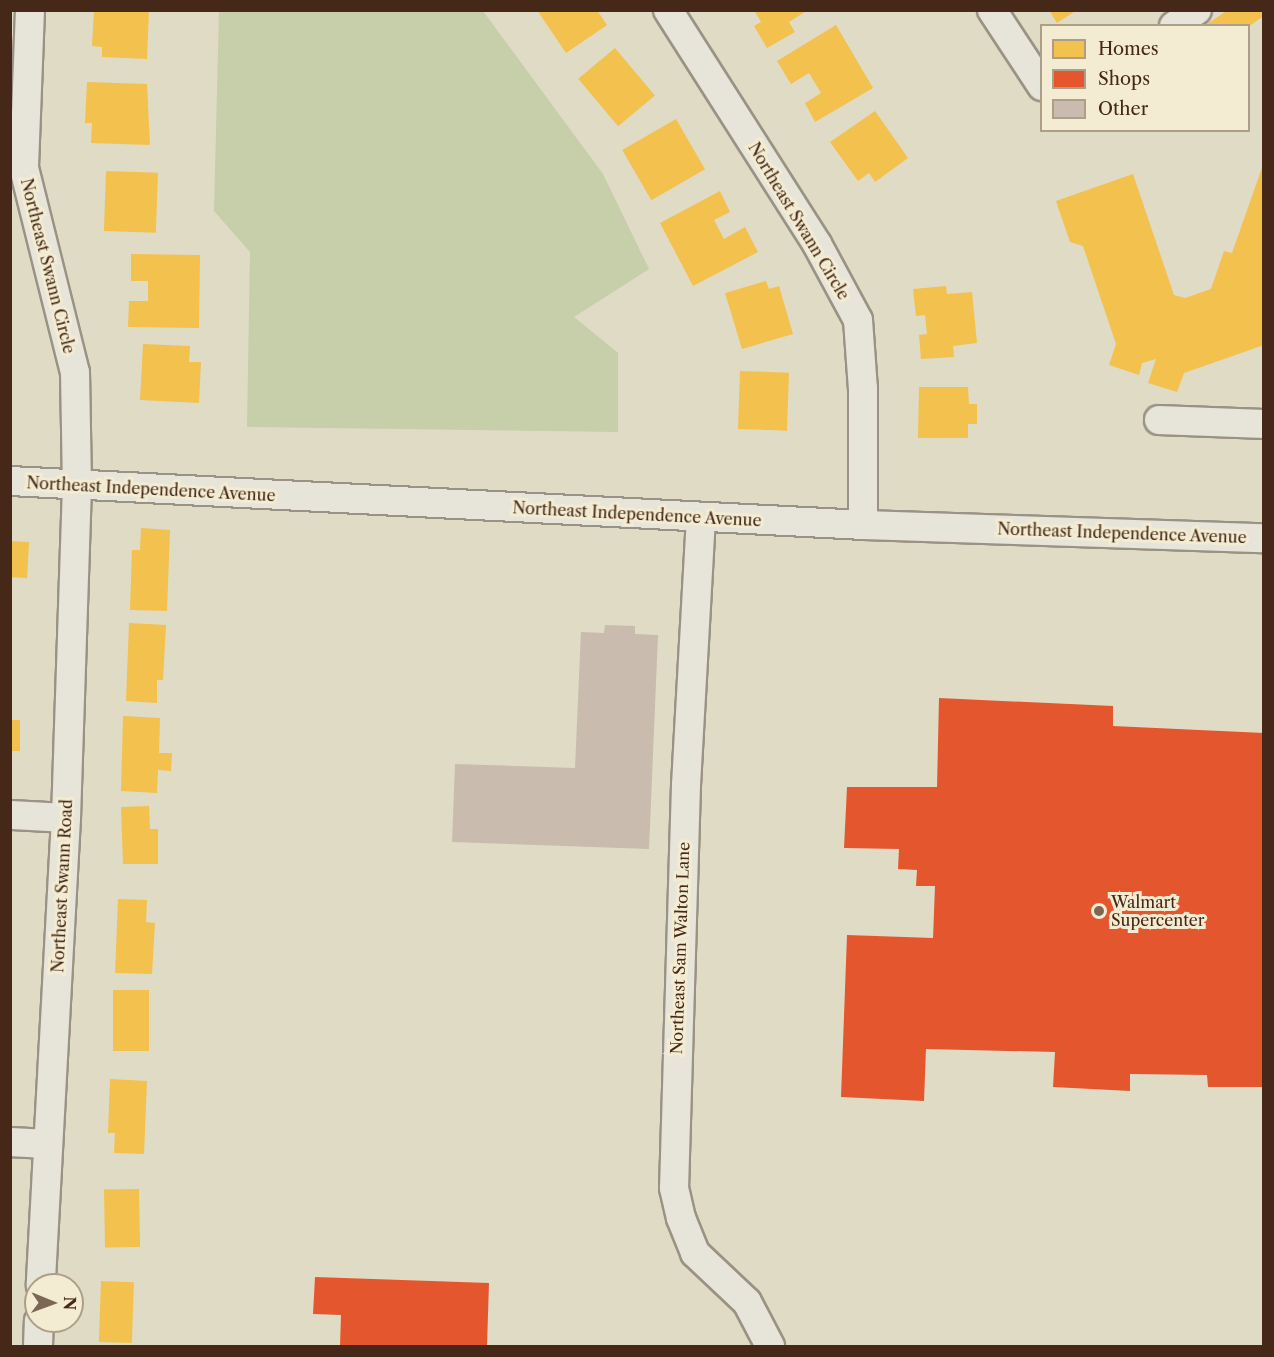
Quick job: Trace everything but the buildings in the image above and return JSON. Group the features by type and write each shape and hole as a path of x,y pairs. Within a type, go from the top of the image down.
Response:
{"street":[{"name":"Northeast Swann Circle","path":"30,10 24,168 75,372 77,486"},
{"name":"Northeast Swann Circle","path":"668,10 817,244 858,320 863,389 863,525"},
{"path":"992,10 1040,84"},
{"path":"1177,24 1197,10"},
{"path":"1160,420 1263,424"},
{"name":"Northeast Independence Avenue","path":"10,481 863,525 1263,538"},
{"name":"Northeast Swann Road","path":"42,1273 66,818 77,486"},
{"name":"Northeast Sam Walton Lane","path":"701,517 686,784 674,1188 681,1218 695,1253 747,1302 770,1347"},
{"path":"10,815 66,818"},
{"path":"10,1142 48,1144"}],"green space":[{"path":"219,11 483,11 603,174 649,269 574,317 618,353 618,432 247,427 250,252 214,211"}],"place":[{"name":"Walmart Supercenter","path":"1099,911"}]}
